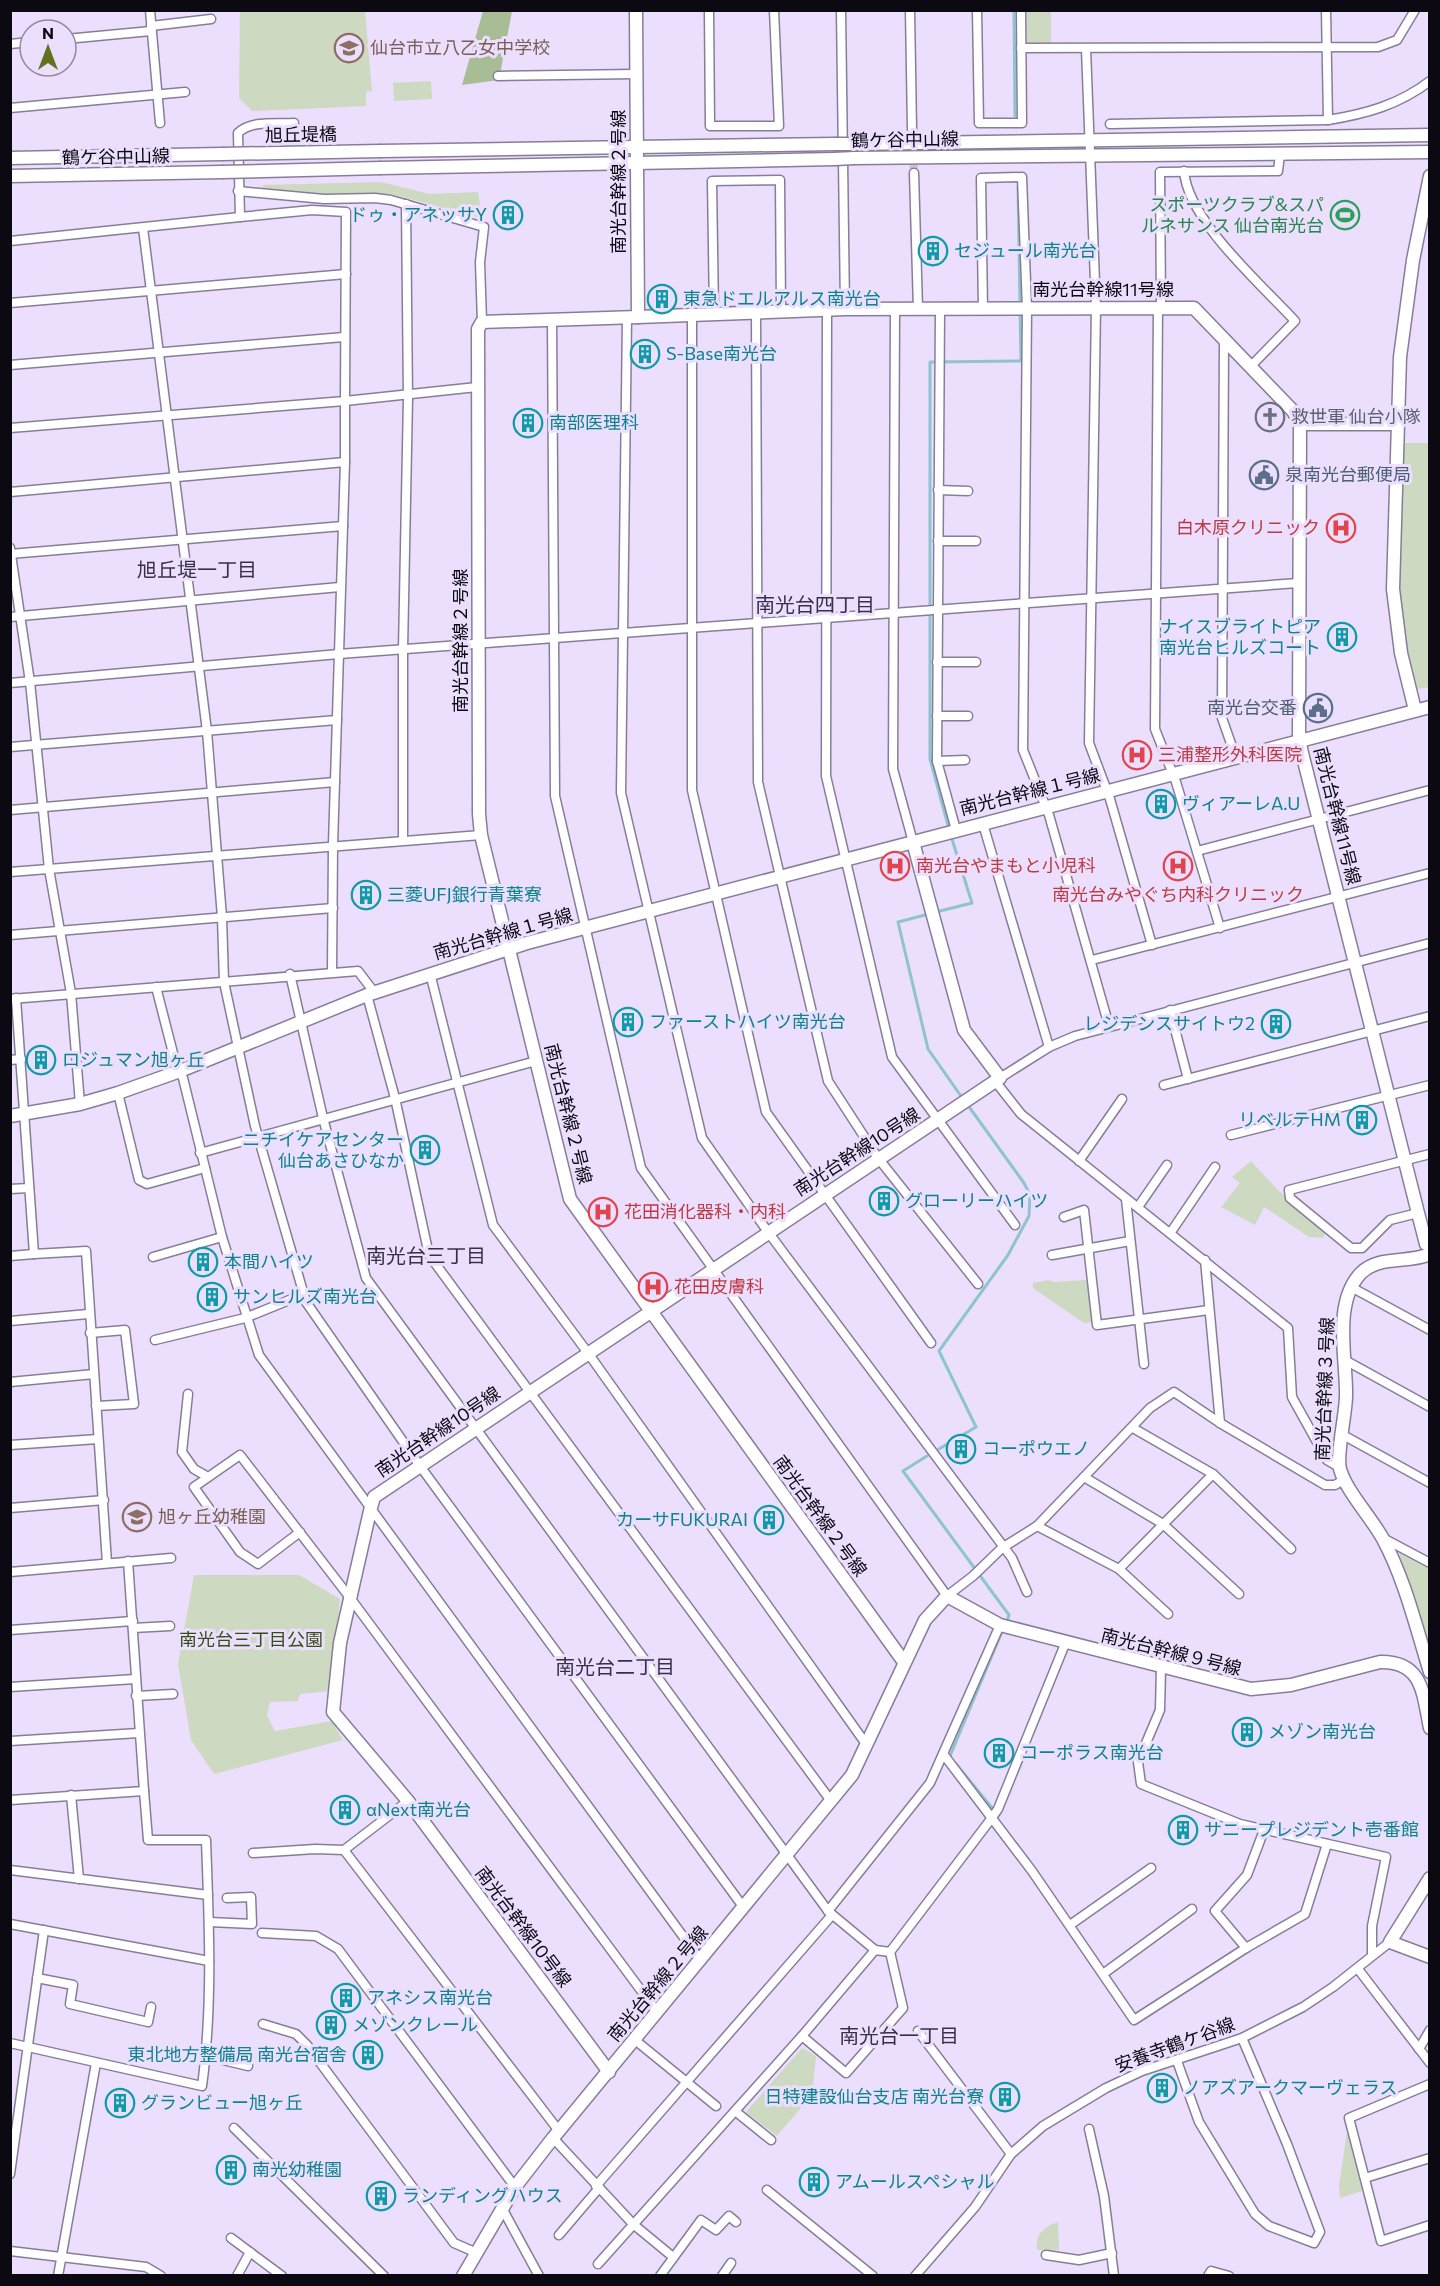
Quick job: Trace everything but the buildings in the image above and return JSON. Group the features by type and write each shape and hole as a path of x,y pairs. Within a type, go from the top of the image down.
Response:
{"street":[{"path":"150,10 160,123"},
{"name":"南光台幹線２号線","path":"632,317 636,164 636,10"},
{"path":"709,10 710,126 779,126 774,10"},
{"path":"841,10 845,309"},
{"path":"910,10 912,129"},
{"path":"977,10 979,123 1022,123 1021,10"},
{"path":"1326,10 1328,120"},
{"path":"1021,48 1378,47 1397,40 1415,10"},
{"path":"78,37 210,19"},
{"path":"1086,49 1096,308 1089,742 1107,791 1152,945"},
{"path":"498,76 636,74"},
{"path":"1110,124 1328,120 1363,115 1385,107 1430,81"},
{"path":"10,108 185,92"},
{"path":"240,217 238,133 245,126 256,124 294,123"},
{"name":"旭丘堤橋","path":"10,158 1429,135"},
{"name":"鶴ケ谷中山線","path":"381,168 854,158 1430,152"},
{"path":"1220,928 1173,774 1155,729 1160,172 1278,171 1280,154"},
{"name":"旭丘堤橋","path":"222,172 381,168"},
{"path":"1184,171 1185,184 1200,217 1295,321 1250,367"},
{"name":"鶴ケ谷中山線","path":"10,176 222,172"},
{"path":"914,173 918,309"},
{"path":"1415,710 1401,652 1393,589 1400,357 1413,260 1430,176"},
{"path":"983,310 981,178 1022,177 1025,603 1023,750 1046,808 1092,960 1109,1026"},
{"path":"714,314 712,181 780,180 781,311"},
{"path":"238,190 324,199 375,198 406,204 484,227 480,262 482,322 632,317 622,633 621,793 702,1138 768,1232 1002,1548 1012,1558 1027,1592"},
{"path":"403,840 407,393 406,204"},
{"path":"10,241 312,210 345,212 345,462 333,845 333,971"},
{"path":"143,228 207,731 222,917 224,982 258,1137 306,1302 420,1466 744,1908"},
{"path":"10,303 346,274"},
{"name":"南光台幹線11号線","path":"632,317 845,309 1194,308 1293,411 1300,424 1298,583 1300,741 1418,1213 1426,1244 1430,1245"},
{"path":"895,309 894,769 964,1030 1021,1114 1288,1328 1292,1397 1327,1460 1339,1467"},
{"path":"940,309 938,541 933,609 937,662 937,761 952,831"},
{"path":"827,310 826,776 892,1057 1015,1224"},
{"path":"756,312 758,782 828,1081 878,1158 978,1284"},
{"path":"692,314 692,790 766,1112 931,1342"},
{"path":"552,319 555,796 641,1168 947,1596"},
{"name":"南光台幹線２号線","path":"463,2276 515,2187 556,2134 701,1961 852,1775 904,1662 650,1313 570,1199 481,835 479,814 480,643 477,387 478,329 482,322"},
{"path":"10,365 344,337"},
{"path":"1224,341 1222,718 1236,758"},
{"path":"10,428 345,401 477,387"},
{"path":"1300,424 1398,424"},
{"path":"10,492 345,462"},
{"path":"939,490 968,491"},
{"path":"11,554 343,526"},
{"path":"938,541 976,541"},
{"path":"10,548 30,682 49,869 70,993 80,1104"},
{"path":"10,683 480,643 1298,583"},
{"path":"10,618 340,587"},
{"path":"937,662 976,662"},
{"name":"南光台幹線１号線","path":"10,1116 80,1104 118,1093 180,1071 370,993 510,949 1430,706"},
{"path":"937,716 968,716"},
{"path":"10,747 338,720"},
{"path":"937,761 965,760"},
{"path":"10,810 335,782"},
{"path":"1197,851 1430,790"},
{"path":"983,824 1049,1047"},
{"path":"10,872 216,854 481,835"},
{"path":"1092,960 1430,873"},
{"path":"10,935 333,908"},
{"path":"998,1080 1049,1047 1109,1026 1430,943"},
{"path":"34,1254 26,1115 13,999 224,982 290,974 358,971 370,993 429,1254 831,1801"},
{"path":"290,974 323,1118 366,1278 474,1429 830,1913 875,1950 890,1952"},
{"path":"430,974 493,1225 588,1353 866,1744"},
{"path":"156,987 180,1071 222,1238 245,1318 259,1355 370,1511 701,1961"},
{"path":"1170,1010 1188,1079"},
{"path":"1164,1085 1430,1016"},
{"path":"10,1060 21,1059"},
{"path":"200,1153 536,1061"},
{"name":"南光台幹線10号線","path":"609,2072 408,1801 333,1712 340,1642 374,1497 878,1158 998,1080"},
{"path":"1231,1135 1430,1085"},
{"path":"118,1093 140,1180 147,1184 205,1168"},
{"path":"1079,1161 1122,1099"},
{"path":"1418,1213 1390,1220 1362,1248 1352,1248 1290,1198 1289,1190 1430,1154"},
{"path":"1138,1207 1167,1166"},
{"path":"1171,1232 1215,1167"},
{"path":"10,1189 29,1188"},
{"path":"1126,1199 1144,1364"},
{"path":"1064,1217 1084,1210 1097,1325 1209,1310"},
{"path":"153,1257 222,1238"},
{"path":"1052,1255 1130,1241"},
{"path":"10,1256 86,1251 88,1314 104,1500 107,1563"},
{"path":"1430,1254 1420,1258 1376,1262 1361,1273 1351,1287 1430,1330"},
{"path":"1204,1260 1220,1423"},
{"name":"南光台幹線３号線","path":"1351,1287 1343,1322 1343,1359 1347,1395 1339,1467 1383,1538 1399,1572 1430,1672"},
{"path":"155,1340 245,1318 304,1294"},
{"path":"10,1320 88,1314"},
{"path":"90,1333 125,1330 134,1404 96,1406"},
{"path":"1343,1359 1430,1407"},
{"path":"10,1382 94,1374"},
{"path":"904,1662 925,1620 947,1596 977,1573 1002,1548 1037,1526 1150,1408 1174,1392 1220,1423 1325,1485 1335,1485 1345,1479"},
{"path":"188,1394 182,1452 194,1469 208,1477"},
{"path":"1133,1428 1213,1474 1291,1549"},
{"path":"1343,1435 1430,1483"},
{"path":"10,1445 98,1438"},
{"path":"300,1532 258,1564 240,1552 194,1487 240,1455 300,1532 351,1599 657,2012"},
{"path":"1119,1569 1213,1474"},
{"path":"1084,1477 1163,1524 1239,1594"},
{"path":"10,1508 104,1500"},
{"path":"1037,1526 1119,1569 1168,1614"},
{"path":"1383,1538 1430,1563"},
{"path":"10,1572 171,1558"},
{"path":"10,2043 202,2086 206,2056 210,1922 206,1840 148,1840 128,1561"},
{"name":"南光台幹線９号線","path":"947,1596 1000,1625 1065,1644 1251,1689 1264,1690 1380,1662 1393,1661 1405,1666 1421,1685 1430,1728"},
{"path":"10,1630 133,1624 170,1626"},
{"path":"559,2235 597,2187 830,1913 930,1783 1000,1625"},
{"path":"890,1952 998,1809 1065,1644"},
{"path":"1161,1668 1160,1710 1138,1762 1141,1784 1239,1824 1386,1857 1372,1926 1372,1955"},
{"path":"10,1687 135,1679"},
{"path":"136,1696 173,1694"},
{"path":"10,1741 139,1733"},
{"path":"944,1755 1032,1871 1134,2020 1246,1948 1305,1914 1327,1844"},
{"path":"10,1800 144,1791"},
{"path":"71,1795 80,1879"},
{"path":"253,1853 344,1850 408,1801"},
{"path":"1246,1948 1215,1911 1247,1875 1264,1830"},
{"path":"344,1850 597,2187 673,2258"},
{"path":"1070,1925 1151,1869"},
{"path":"10,1870 208,1895"},
{"path":"1430,1878 1389,1942 1430,1957"},
{"path":"210,1922 252,1924 251,1897 227,1898"},
{"path":"1103,1974 1192,1909"},
{"path":"10,1924 209,1961"},
{"path":"10,2174 44,1930"},
{"path":"262,1933 316,1936 328,1941 338,1949 515,2187"},
{"name":"安養寺鶴ケ谷線","path":"915,2276 975,2207 1011,2154 1043,2126 1106,2088 1142,2071 1242,2038 1303,2007 1358,1968 1389,1942"},
{"path":"598,2264 802,2036 875,1950"},
{"path":"802,2036 846,2073 903,2008 890,1952"},
{"path":"1358,1968 1430,2063"},
{"path":"37,1978 73,1985 70,2004 148,2022 151,2007"},
{"path":"263,2024 296,2034 307,2045 454,2243 477,2253"},
{"path":"1419,2049 1430,2030"},
{"path":"918,2031 1011,2154"},
{"path":"1177,2061 1199,2122 1255,2214 1269,2226 1314,2243 1320,2232 1287,2144 1242,2038"},
{"path":"635,2040 716,2106"},
{"path":"206,2056 248,2066"},
{"path":"58,2276 96,2063"},
{"path":"1430,2084 1349,2118 1381,2241 1430,2225"},
{"path":"735,2111 771,2140"},
{"path":"234,2128 384,2276"},
{"path":"1089,2129 1104,2196 1114,2276"},
{"path":"1365,2178 1430,2158"},
{"path":"767,2190 873,2276"},
{"path":"502,2208 539,2276"},
{"path":"660,2276 701,2220 716,2230 729,2216 736,2222"},
{"path":"231,2238 282,2276"},
{"path":"10,2251 146,2267 161,2276"},
{"path":"237,2276 250,2252"},
{"path":"1046,2255 1079,2260 1112,2253"},
{"path":"722,2276 731,2263"},
{"path":"1208,2276 1211,2271 1229,2276"}],"green space":[{"path":"240,11 365,11 372,91 366,92 366,106 252,111 239,98"},
{"path":"483,11 512,11 499,80 462,85"},
{"path":"1027,11 1051,11 1051,43 1027,43"},
{"path":"431,81 432,99 394,101 393,83"},
{"path":"381,182 430,194 478,192 482,218 391,194 331,195 263,190 263,185"},
{"path":"1405,443 1429,443 1430,687 1418,689 1403,629 1397,567 1401,473"},
{"path":"1251,1161 1279,1191 1326,1231 1323,1238 1309,1237 1264,1207 1255,1225 1221,1207 1240,1183 1232,1177"},
{"path":"1048,1280 1054,1282 1087,1280 1092,1322 1084,1323 1033,1288 1033,1283"},
{"path":"1399,1553 1429,1569 1429,1652"},
{"name":"南光台三丁目公園","path":"194,1575 299,1575 340,1599 330,1691 300,1694 298,1701 270,1702 267,1715 275,1731 332,1721 343,1740 214,1774 191,1740 178,1664"},
{"path":"802,2048 816,2056 812,2095 777,2136 746,2112"},
{"path":"1347,2132 1362,2191 1340,2198 1339,2186"},
{"path":"1058,2222 1059,2250 1037,2250 1037,2240 1041,2232"}],"waterway":[{"path":"1014,10 1015,116"},
{"path":"1018,186 1020,304"},
{"path":"949,829 930,759 930,362 1021,361 1020,310"},
{"path":"936,912 972,903 951,836"},
{"path":"929,914 898,922 928,1049 963,1099"},
{"path":"939,1449 976,1427 939,1351 1008,1255 1029,1216 1030,1195 1024,1183 967,1104"},
{"path":"927,1456 903,1471 1009,1615 1007,1622"},
{"path":"950,1756 1001,1634"},
{"path":"956,1764 993,1809"}],"tunnel":[{"path":"912,129 914,173"}],"place":[{"name":"仙台市立八乙女中学校","path":"349,48"},
{"name":"ドゥ・アネッサY","path":"508,215"},
{"name":"スポーツクラブ&スパ ルネサンス 仙台南光台","path":"1345,215"},
{"name":"セジュール南光台","path":"933,251"},
{"name":"東急ドエルアルス南光台","path":"662,299"},
{"name":"S-Base南光台","path":"645,354"},
{"name":"救世軍 仙台小隊","path":"1270,417"},
{"name":"南部医理科","path":"528,423"},
{"name":"泉南光台郵便局","path":"1264,475"},
{"name":"白木原クリニック","path":"1341,528"},
{"name":"ナイスブライトピア 南光台ヒルズコート","path":"1342,637"},
{"name":"南光台交番","path":"1318,708"},
{"name":"三浦整形外科医院","path":"1137,755"},
{"name":"ヴィアーレA.U","path":"1161,804"},
{"name":"南光台やまもと小児科","path":"895,866"},
{"name":"南光台みやぐち内科クリニック","path":"1178,866"},
{"name":"三菱UFJ銀行青葉寮","path":"366,895"},
{"name":"ファーストハイツ南光台","path":"628,1022"},
{"name":"レジデンスサイトウ2","path":"1276,1024"},
{"name":"ロジュマン旭ヶ丘","path":"41,1060"},
{"name":"リベルテHM","path":"1362,1120"},
{"name":"ニチイケアセンター 仙台あさひなか","path":"425,1150"},
{"name":"グローリーハイツ","path":"884,1201"},
{"name":"花田消化器科・内科","path":"603,1212"},
{"name":"本間ハイツ","path":"203,1262"},
{"name":"花田皮膚科","path":"653,1287"},
{"name":"サンヒルズ南光台","path":"212,1297"},
{"name":"コーポウエノ","path":"961,1449"},
{"name":"旭ヶ丘幼稚園","path":"137,1517"},
{"name":"カーサFUKURAI","path":"769,1520"},
{"name":"メゾン南光台","path":"1247,1732"},
{"name":"コーポラス南光台","path":"999,1753"},
{"name":"αNext南光台","path":"345,1810"},
{"name":"サニープレジデント壱番館","path":"1183,1830"},
{"name":"アネシス南光台","path":"346,1998"},
{"name":"メゾンクレール","path":"331,2025"},
{"name":"東北地方整備局 南光台宿舎","path":"368,2055"},
{"name":"ノアズアークマーヴェラス","path":"1162,2088"},
{"name":"日特建設仙台支店 南光台寮","path":"1005,2097"},
{"name":"グランビュー旭ヶ丘","path":"120,2103"},
{"name":"南光幼稚園","path":"231,2170"},
{"name":"アムールスペシャル","path":"814,2182"},
{"name":"ランディングハウス","path":"381,2196"}],"district":[{"name":"旭丘堤一丁目","path":"197,570"},
{"name":"南光台四丁目","path":"815,605"},
{"name":"南光台三丁目","path":"426,1256"},
{"name":"南光台二丁目","path":"615,1667"},
{"name":"南光台一丁目","path":"899,2036"}]}
